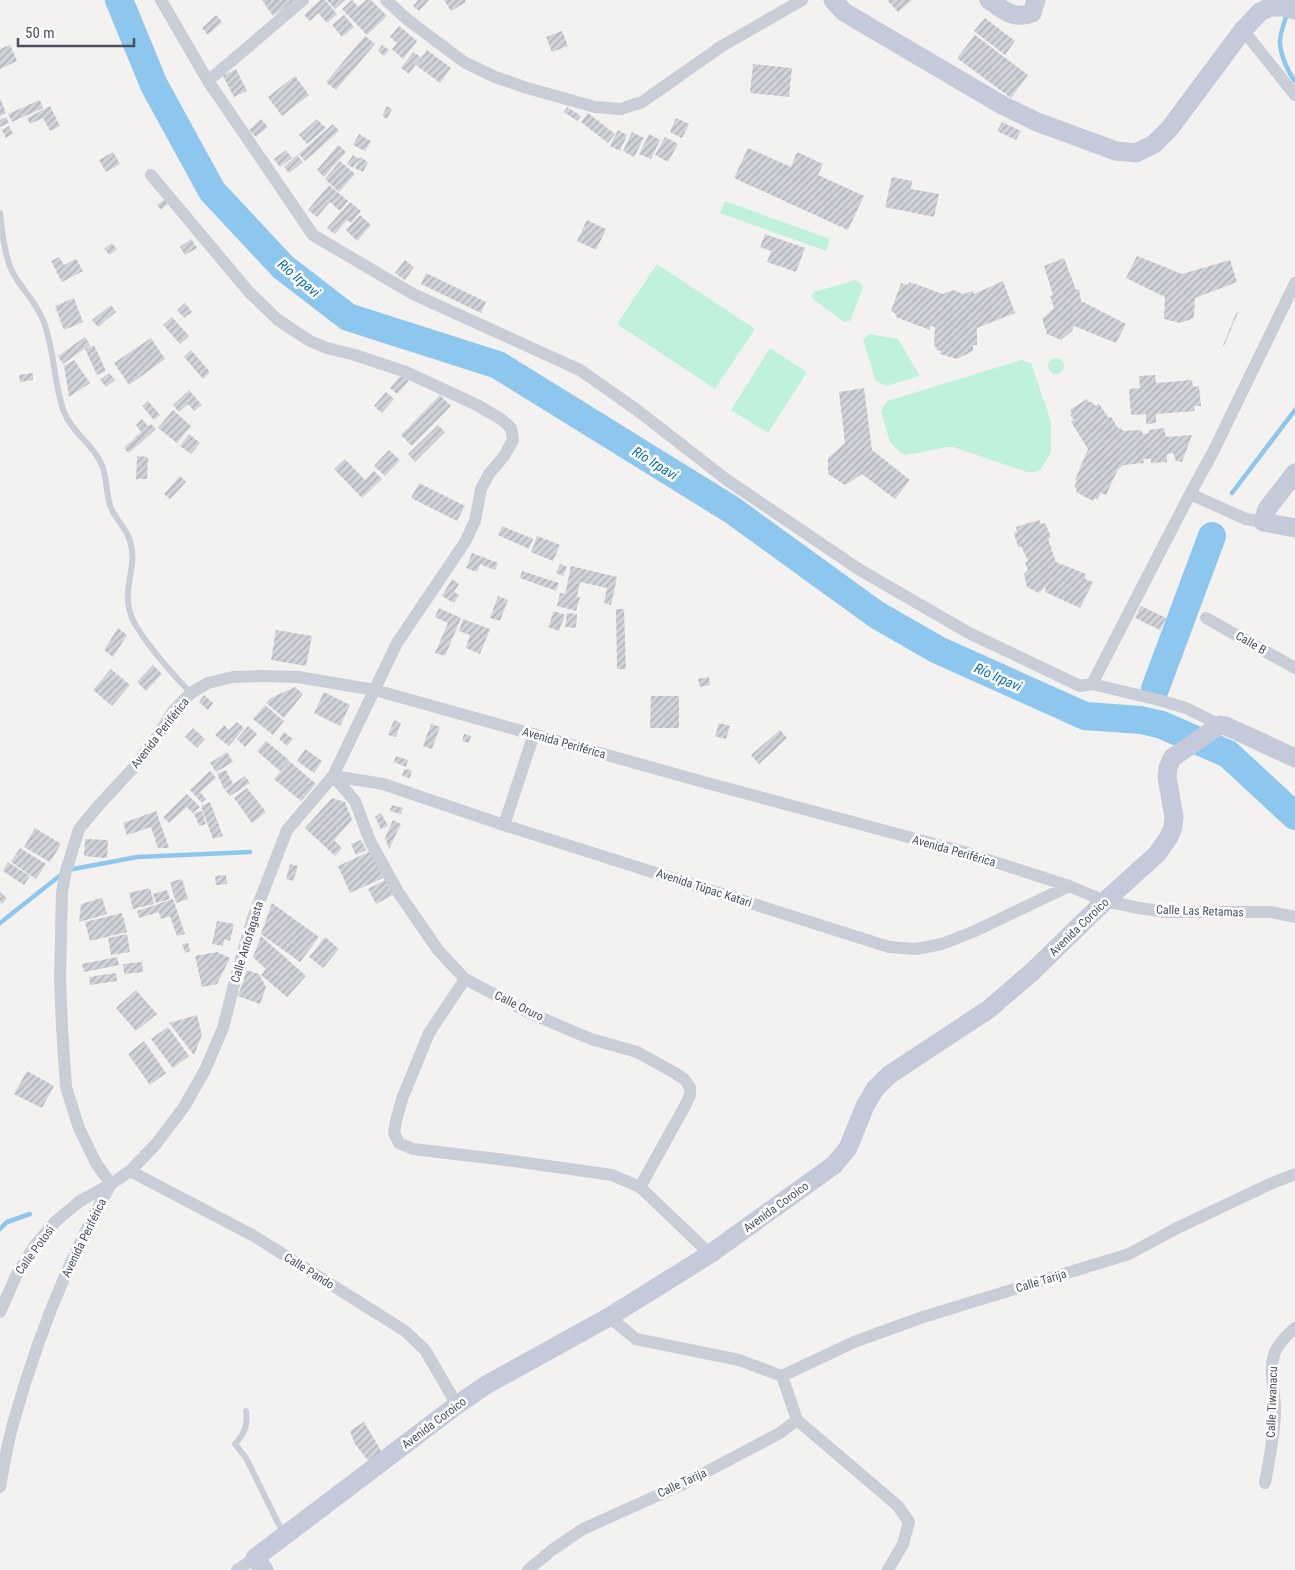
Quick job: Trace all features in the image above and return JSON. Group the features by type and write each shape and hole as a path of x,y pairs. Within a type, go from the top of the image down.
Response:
{"main road":[{"path":"833,0 844,12 1002,105 1037,122 1089,142 1116,151 1136,153 1154,144 1170,128 1244,30 1260,12 1280,6"},
{"path":"989,0 1009,14 1023,16 1032,13 1036,0"},
{"path":"1295,473 1267,509 1263,522 1295,528"},
{"path":"1215,728 1226,726 1295,758"},
{"name":"Avenida Coroico","path":"259,1564 285,1536 486,1385 609,1317 710,1254 834,1165 848,1148 865,1106 875,1089 889,1075 989,1009 1032,972 1105,901 1157,854 1169,837 1173,827 1174,817 1167,777 1172,758 1215,728"}],"street":[{"path":"161,0 208,81 313,235 413,294 580,370 735,485 860,570 969,633 1080,686 1092,684 1186,708 1215,728"},
{"path":"208,81 303,0"},
{"path":"386,0 408,20 464,62 495,77 595,107 621,109 642,102 722,46 802,0"},
{"path":"1244,30 1295,95"},
{"name":"Calle Antofagasta","path":"111,1184 130,1171 156,1144 184,1107 205,1070 223,1028 236,973 253,918 287,830 333,776 397,643 465,542 475,521 480,489 513,440 511,428 501,419 477,405 406,372 310,341 277,319 250,292 151,175"},
{"path":"1092,684 1213,452 1295,283"},
{"path":"1190,494 1246,519 1263,522"},
{"name":"Calle B","path":"1206,618 1295,668"},
{"name":"Avenida Periférica","path":"0,1488 12,1425 38,1344 65,1275 91,1219 111,1184 96,1164 79,1128 66,1087 60,979 62,892 66,871 79,829 136,765 174,710 191,693 208,683 233,677 298,677 375,690 698,781 964,852 1069,886 1105,901"},
{"path":"504,825 534,734"},
{"name":"Avenida Túpac Katari","path":"333,776 383,784 504,825 888,947 916,949 942,944 975,931 1069,886"},
{"name":"Calle Oruro","path":"333,776 355,801 370,841 398,892 438,950 465,979 532,1014 583,1035 637,1052 684,1079 690,1087 690,1095 685,1106 640,1187"},
{"name":"Calle Las Retamas","path":"1105,901 1166,912 1271,912 1295,917"},
{"path":"465,979 429,1033 416,1064 402,1099 396,1121 394,1134 399,1143 413,1149 612,1175 640,1187 710,1254"},
{"name":"Calle Pando","path":"130,1171 254,1236 405,1331 425,1350 458,1405"},
{"name":"Calle Tarija","path":"782,1376 854,1342 923,1317 1129,1254 1270,1184 1295,1174"},
{"name":"Calle Potosi","path":"0,1312 16,1276 33,1248 56,1221 80,1201 111,1184"},
{"path":"609,1317 636,1339 739,1360 782,1376 797,1420 898,1506 909,1522 903,1544 888,1570"},
{"name":"Calle Tiwanacu","path":"1265,1483 1275,1410 1272,1371 1276,1352 1287,1335 1295,1328"},
{"name":"Calle Tarija","path":"528,1570 552,1550 583,1529 681,1485 780,1432 797,1420"},
{"path":"237,1570 259,1564"}],"lane":[{"path":"0,213 11,268 15,277 36,305 50,340 59,397 64,412 71,426 100,461 104,470 106,490 112,510 130,540 133,555 127,597 129,610 134,622 163,665 191,693"},
{"path":"246,1411 247,1421 244,1434 235,1444 246,1458 285,1536"}],"green space":[{"path":"725,201 830,239 826,251 720,213"},
{"path":"657,264 755,329 715,389 617,324"},
{"path":"856,280 863,288 850,321 844,322 813,299 812,295 814,292"},
{"path":"869,334 898,339 920,376 886,386 876,381 863,340"},
{"path":"770,348 807,372 768,433 731,410"},
{"path":"1053,358 1059,358 1064,363 1062,372 1053,374 1048,369 1048,363"},
{"path":"1021,360 1031,363 1051,422 1051,452 1041,469 1035,472 1027,472 953,447 906,455 901,453 890,442 881,412 887,401"}],"building":[{"path":"262,0 295,0 273,16"},
{"path":"320,0 325,0 337,14 327,23 318,13 310,21 304,15"},
{"path":"327,0 345,0 335,9"},
{"path":"352,0 358,7 366,0 371,0 387,16 367,35 342,9"},
{"path":"418,0 429,0 419,11 413,6"},
{"path":"444,0 465,0 466,2 451,11"},
{"path":"887,0 912,0 898,12"},
{"path":"216,15 222,22 208,35 202,28"},
{"path":"344,15 354,27 342,37 332,25"},
{"path":"985,18 1015,41 1005,55 974,31"},
{"path":"399,26 417,41 403,59 392,49 397,43 390,37"},
{"path":"562,31 568,46 552,52 546,37"},
{"path":"975,35 1028,75 1011,98 957,58"},
{"path":"365,36 375,44 336,90 326,82"},
{"path":"10,45 17,61 0,69 0,49"},
{"path":"382,45 389,50 384,56 378,51"},
{"path":"427,50 451,68 440,83 416,65"},
{"path":"413,52 421,57 409,74 401,68"},
{"path":"753,64 792,68 789,97 750,93"},
{"path":"236,69 247,91 234,97 223,76"},
{"path":"295,76 309,95 282,116 268,97"},
{"path":"0,98 6,113 0,116"},
{"path":"40,100 43,108 12,122 8,114"},
{"path":"50,106 60,126 50,131 43,118 30,124 27,118"},
{"path":"387,106 392,109 387,119 382,116"},
{"path":"567,107 581,116 577,121 564,112"},
{"path":"588,113 615,134 608,143 581,122"},
{"path":"6,117 9,123 0,127 0,120"},
{"path":"676,118 689,124 682,138 670,132"},
{"path":"261,119 268,127 256,137 249,130"},
{"path":"317,119 326,128 307,144 299,135"},
{"path":"1002,122 1021,131 1016,140 997,131"},
{"path":"333,124 339,131 305,161 299,154"},
{"path":"9,126 13,134 6,138 2,130"},
{"path":"618,130 627,135 620,151 610,146"},
{"path":"632,132 644,138 634,157 623,151"},
{"path":"359,134 371,141 365,151 353,145"},
{"path":"649,134 660,140 651,159 639,154"},
{"path":"665,137 678,144 668,162 655,155"},
{"path":"338,145 346,152 324,177 317,170"},
{"path":"748,148 791,167 797,152 823,164 818,175 864,196 848,230 734,178"},
{"path":"286,150 292,158 280,167 274,159"},
{"path":"113,152 120,164 106,172 99,160"},
{"path":"297,155 303,162 289,173 284,167"},
{"path":"353,155 359,159 353,168 347,164"},
{"path":"360,157 368,162 363,172 355,168"},
{"path":"340,161 355,174 339,192 325,179"},
{"path":"892,177 912,181 911,189 939,194 934,217 885,207"},
{"path":"329,185 348,201 340,211 330,202 317,217 308,210"},
{"path":"165,199 168,204 161,210 157,205"},
{"path":"350,202 361,211 351,223 347,220 335,234 327,228"},
{"path":"360,215 371,225 357,241 346,230"},
{"path":"587,220 606,229 596,250 577,241"},
{"path":"765,234 805,248 796,272 767,262 771,251 760,247"},
{"path":"191,239 197,248 185,255 180,247"},
{"path":"112,243 117,249 110,255 104,249"},
{"path":"1137,256 1182,274 1230,260 1237,282 1195,298 1194,318 1180,323 1164,319 1165,297 1126,278"},
{"path":"59,257 64,265 76,259 83,271 62,282 51,261"},
{"path":"1064,258 1076,290 1079,289 1081,301 1126,324 1116,343 1074,326 1072,331 1061,340 1047,334 1042,319 1054,308 1050,296 1053,295 1044,266"},
{"path":"405,260 414,267 405,280 395,273"},
{"path":"426,273 486,302 481,313 421,284"},
{"path":"1003,281 1015,313 977,328 977,345 973,345 973,351 957,359 940,354 941,351 936,350 937,348 934,346 935,327 930,326 930,330 896,317 896,314 891,311 901,283 908,285 909,282 943,294 953,290 963,294 973,291 974,294"},
{"path":"74,298 83,322 64,330 55,306"},
{"path":"185,303 192,312 184,318 177,310"},
{"path":"111,305 116,312 98,327 92,320"},
{"path":"1237,311 1238,312 1223,346"},
{"path":"172,317 189,336 180,344 163,325"},
{"path":"85,337 90,345 63,364 58,356"},
{"path":"151,338 165,359 129,385 114,363"},
{"path":"94,345 106,371 97,375 85,349"},
{"path":"191,350 210,372 203,379 184,357"},
{"path":"74,360 90,383 69,397 64,366"},
{"path":"33,373 33,380 20,382 19,375"},
{"path":"109,373 115,380 106,387 100,380"},
{"path":"401,375 409,381 397,394 390,388"},
{"path":"1155,375 1156,383 1192,380 1193,387 1199,386 1201,406 1194,406 1195,411 1156,414 1156,423 1146,424 1146,414 1131,415 1129,389 1140,388 1139,376"},
{"path":"864,388 872,450 910,480 895,499 862,474 845,485 828,474 828,458 845,443 839,392"},
{"path":"189,390 202,405 194,411 188,404 179,412 173,405"},
{"path":"386,392 394,399 382,413 374,406"},
{"path":"440,395 451,406 412,446 401,435"},
{"path":"1087,399 1095,406 1099,404 1108,417 1111,417 1118,428 1121,428 1123,431 1141,430 1143,434 1149,433 1149,430 1164,428 1166,437 1192,435 1182,462 1176,461 1173,453 1167,454 1167,462 1151,463 1151,459 1143,459 1144,463 1124,465 1118,469 1106,495 1101,493 1097,500 1095,498 1093,501 1076,492 1077,489 1074,487 1077,481 1075,480 1088,449 1071,422 1074,420 1070,415 1072,414 1070,410"},
{"path":"148,401 160,415 154,420 142,406"},
{"path":"173,410 191,426 177,443 158,428"},
{"path":"142,419 148,426 151,424 156,429 129,453 124,448 141,432 136,425"},
{"path":"438,425 445,432 415,462 408,454"},
{"path":"189,434 200,443 191,454 180,446"},
{"path":"389,450 400,460 385,476 374,466"},
{"path":"137,456 148,457 147,479 136,479"},
{"path":"345,459 365,480 374,471 382,479 362,498 334,469"},
{"path":"180,476 186,482 170,499 164,494"},
{"path":"419,483 465,506 457,521 411,498"},
{"path":"1039,520 1041,524 1045,523 1051,537 1048,539 1056,562 1086,574 1085,579 1093,582 1080,608 1045,592 1046,586 1039,593 1027,587 1024,574 1028,570 1025,563 1028,561 1021,546 1018,547 1014,533 1017,532 1016,527"},
{"path":"502,526 533,539 529,549 498,535"},
{"path":"537,536 560,545 553,561 531,552"},
{"path":"472,553 498,563 495,570 480,564 477,572 466,568"},
{"path":"560,564 567,567 563,576 556,573"},
{"path":"571,566 617,577 611,605 604,603 607,588 580,582 577,597 580,597 576,611 557,606 560,593 565,594"},
{"path":"522,571 559,583 556,591 520,578"},
{"path":"452,579 459,584 454,592 459,595 454,603 442,596"},
{"path":"498,596 508,600 500,621 490,618"},
{"path":"1141,606 1166,618 1160,630 1135,618"},
{"path":"439,608 461,618 445,656 435,653 448,623 435,617"},
{"path":"616,609 624,609 626,669 617,669"},
{"path":"554,611 565,615 559,631 548,627"},
{"path":"567,613 577,614 576,628 565,627"},
{"path":"463,619 490,629 480,654 466,648 470,635 459,631"},
{"path":"118,628 127,635 113,657 104,650"},
{"path":"276,630 312,636 306,666 271,660"},
{"path":"153,665 162,674 146,691 137,682"},
{"path":"111,669 130,685 112,706 93,690"},
{"path":"709,677 710,685 700,687 698,679"},
{"path":"295,687 303,694 284,718 266,703 271,698"},
{"path":"324,692 350,705 340,726 314,713"},
{"path":"204,695 213,703 208,710 199,702"},
{"path":"651,696 679,696 679,728 650,728"},
{"path":"265,705 284,721 273,735 253,719"},
{"path":"394,720 401,723 396,737 388,735"},
{"path":"237,722 244,728 229,746 215,735 224,725 229,730"},
{"path":"719,723 730,726 726,739 715,736"},
{"path":"431,724 440,727 432,749 423,746"},
{"path":"248,726 257,734 245,747 237,739"},
{"path":"193,728 205,739 197,748 185,737"},
{"path":"780,730 787,738 759,764 751,755"},
{"path":"284,732 293,739 287,746 279,739"},
{"path":"464,734 471,736 469,743 462,741"},
{"path":"266,741 289,760 280,771 257,751"},
{"path":"305,749 322,761 314,773 297,761"},
{"path":"227,752 233,762 216,772 210,763"},
{"path":"396,756 408,760 406,767 394,762"},
{"path":"289,761 316,784 301,801 274,779"},
{"path":"404,769 412,770 410,778 402,776"},
{"path":"226,770 233,784 224,789 217,774"},
{"path":"210,771 216,778 200,792 206,799 202,803 190,790"},
{"path":"245,776 250,783 230,796 225,790"},
{"path":"247,788 266,812 252,823 234,798"},
{"path":"187,794 200,807 193,813 187,807 169,823 163,817"},
{"path":"332,798 345,802 352,820 334,840 342,848 335,856 305,828"},
{"path":"210,802 223,836 213,839 201,806"},
{"path":"392,805 403,808 401,814 390,811"},
{"path":"156,811 169,848 158,848 151,827 127,835 123,823"},
{"path":"202,811 206,824 199,826 194,813"},
{"path":"381,813 388,826 381,829 375,817"},
{"path":"393,820 401,824 389,849 385,838"},
{"path":"35,828 61,844 50,862 24,847"},
{"path":"85,839 108,840 107,858 84,856"},
{"path":"361,840 366,850 356,855 351,844"},
{"path":"20,848 46,864 36,879 11,862"},
{"path":"371,851 383,878 350,893 338,866"},
{"path":"8,862 30,876 24,885 3,871"},
{"path":"290,864 298,866 293,881 286,879"},
{"path":"226,875 227,884 216,885 215,876"},
{"path":"182,879 188,899 176,903 170,882"},
{"path":"385,880 393,895 376,904 368,889"},
{"path":"150,888 154,904 133,909 129,893"},
{"path":"167,890 170,899 156,903 153,894"},
{"path":"0,892 7,898 2,904 0,902"},
{"path":"102,898 107,914 79,922 81,904"},
{"path":"173,899 185,934 177,936 170,916 161,919 159,912 139,918 137,911"},
{"path":"272,903 319,937 300,962 261,934"},
{"path":"122,913 127,932 90,941 85,922"},
{"path":"217,921 234,924 230,941 224,939 223,946 212,944"},
{"path":"127,934 130,952 111,955 108,938"},
{"path":"261,936 306,976 287,997 261,975 266,969 253,957"},
{"path":"325,937 339,949 323,968 309,957"},
{"path":"188,943 190,951 185,953 182,944"},
{"path":"217,952 230,958 217,984 202,987 195,956"},
{"path":"117,957 119,965 84,972 82,964"},
{"path":"142,962 143,972 124,974 123,964"},
{"path":"247,970 259,974 266,987 260,1004 238,996"},
{"path":"116,973 117,981 90,985 89,977"},
{"path":"136,990 157,1014 136,1031 116,1008"},
{"path":"197,1015 202,1035 194,1055 169,1023"},
{"path":"168,1027 189,1056 173,1068 151,1039"},
{"path":"144,1041 166,1073 150,1085 128,1054"},
{"path":"27,1071 54,1086 42,1108 14,1094"},
{"path":"364,1422 383,1454 370,1463 355,1444 350,1431"}],"waterway":[{"name":"Río Irpavi","path":"119,0 154,85 212,191 283,267 348,317 498,365 732,510 877,615 938,650 1085,716 1141,720 1162,725 1228,754 1295,816"},
{"path":"1287,13 1280,44 1285,64 1295,81"},
{"path":"1232,493 1295,410"},
{"path":"1155,689 1212,536"},
{"path":"68,870 137,857 250,852"},
{"path":"0,923 62,874"},
{"path":"0,1229 7,1222 30,1214"}]}
